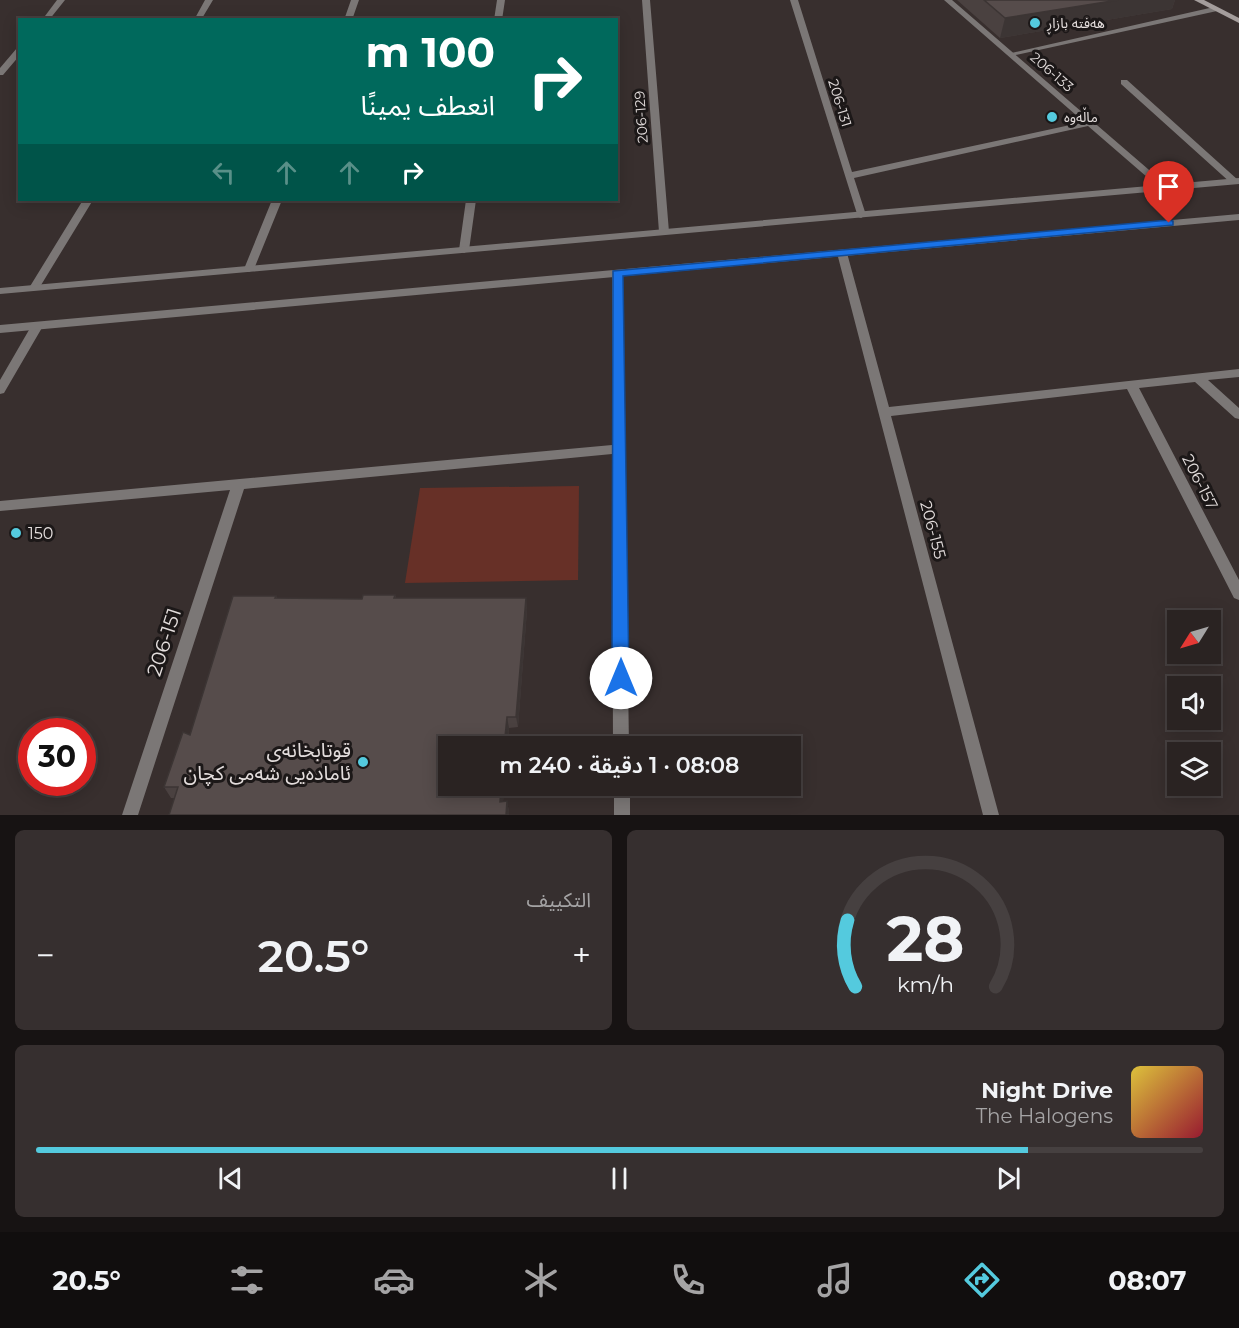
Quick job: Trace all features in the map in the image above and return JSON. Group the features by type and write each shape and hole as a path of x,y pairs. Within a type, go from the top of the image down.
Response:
{"main road":[{"path":"1197,0 1239,21"}],"street":[{"path":"47,18 61,0"},
{"path":"198,18 209,0"},
{"path":"349,18 355,0"},
{"path":"498,18 501,0"},
{"name":"206-129","path":"646,0 664,232"},
{"name":"206-131","path":"794,0 861,215"},
{"name":"206-133","path":"948,0 1165,188"},
{"path":"1011,54 1214,9"},
{"path":"0,74 18,52"},
{"path":"1124,82 1237,182"},
{"path":"849,176 1090,123"},
{"path":"0,291 1237,182"},
{"path":"34,288 87,201"},
{"path":"249,269 277,201"},
{"path":"464,250 471,201"},
{"path":"0,329 1239,217"},
{"name":"206-155","path":"842,253 992,815"},
{"path":"617,273 621,736"},
{"path":"0,390 37,326"},
{"path":"884,412 1239,373"},
{"path":"1198,378 1239,415"},
{"name":"206-157","path":"1131,385 1239,594"},
{"path":"0,506 619,448"},
{"name":"206-151","path":"129,815 239,483"},
{"path":"622,796 622,815"}],"shaded area":[{"path":"579,486 578,580 405,583 420,488"}],"building":[{"path":"984,0 1118,0 1005,18"},
{"path":"363,595 395,595 394,598 526,598 516,717 507,717 505,736 438,736 438,796 500,796 500,802 507,801 506,815 169,815 178,787 164,787 183,732 190,735 233,596 362,599"}],"place":[{"name":"هەفتە بازاڕ","path":"1035,23"},
{"name":"ماڵەوە","path":"1052,117"},
{"name":"150","path":"16,533"},
{"name":"قوتابخانەی ئامادەیی شەمی کچان","path":"363,762"}],"route":[{"path":"621,678 617,273 1169,223"}]}
